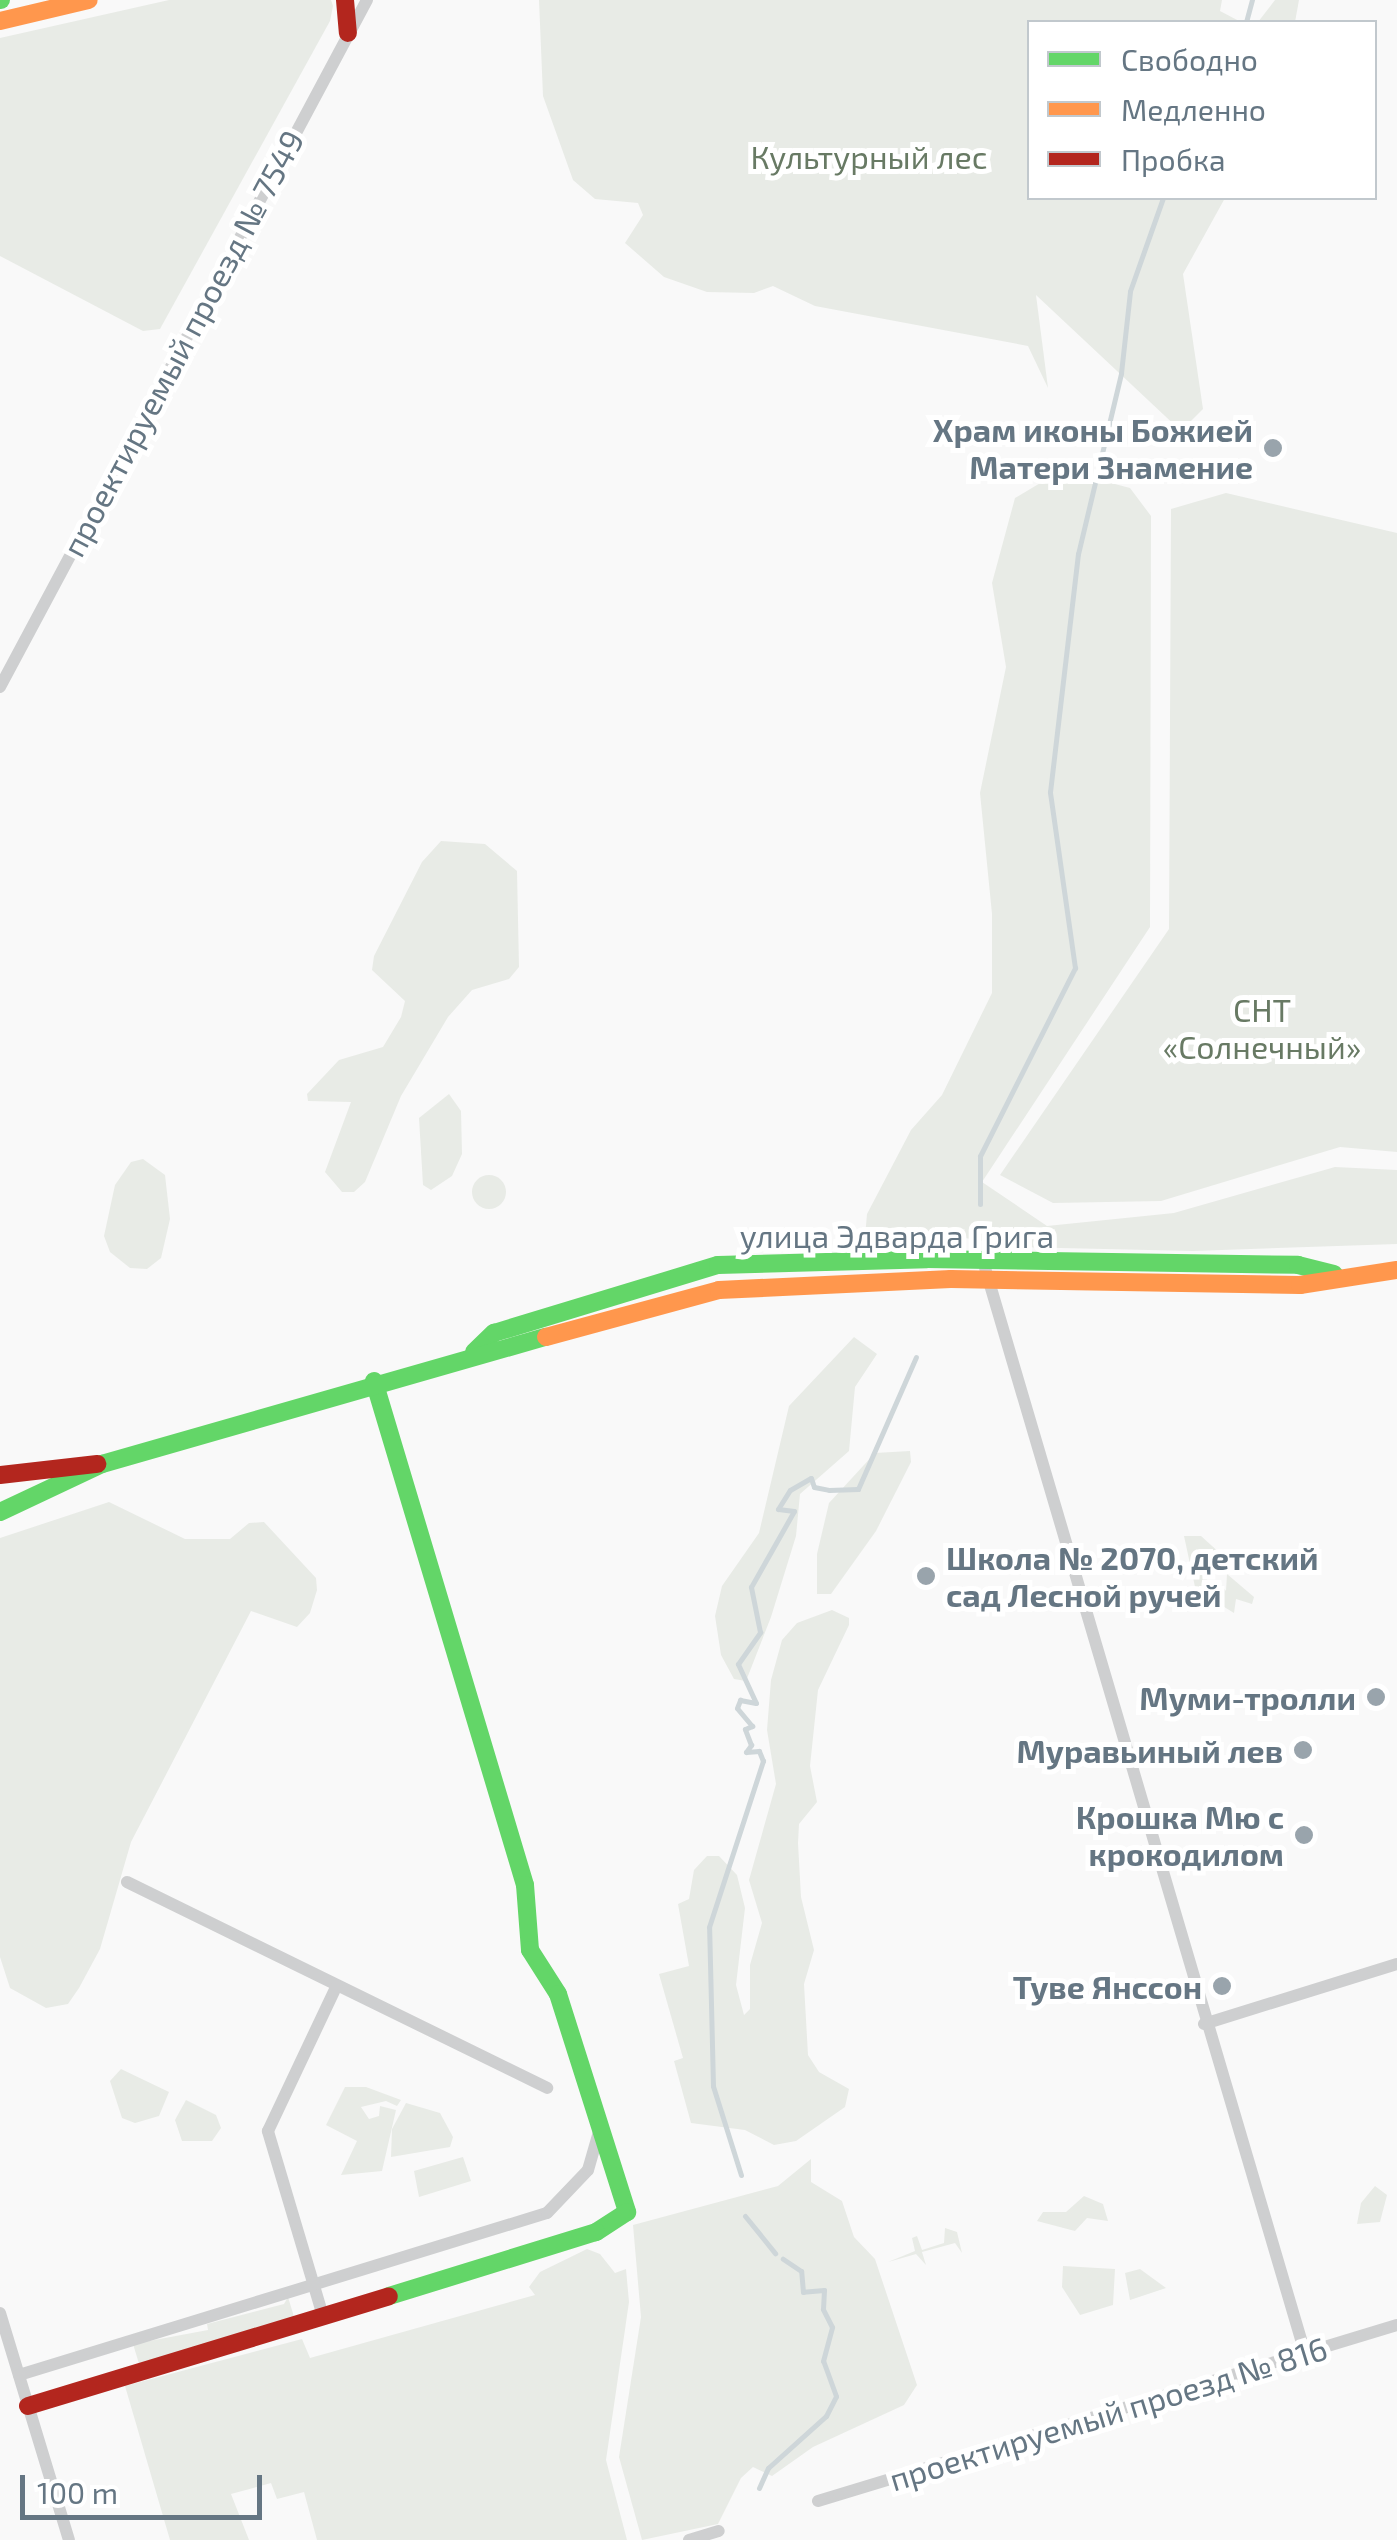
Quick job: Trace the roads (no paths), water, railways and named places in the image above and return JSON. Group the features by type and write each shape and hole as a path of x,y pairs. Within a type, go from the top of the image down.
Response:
{"street":[{"path":"0,21 89,0"},
{"path":"345,0 348,33"},
{"name":"проектируемый проезд № 7549","path":"0,687 366,0"},
{"name":"улица Эдварда Грига","path":"474,1352 494,1333 718,1265 801,1258 1298,1266 1337,1274"},
{"path":"983,1261 1204,2024 1305,2353"},
{"name":"улица Эдварда Грига","path":"0,1512 102,1464 374,1380 719,1290 987,1282 1300,1284 1337,1274 1397,1270"},
{"path":"28,2406 612,2224 627,2212 558,1994 530,1950 525,1885 374,1380"},
{"name":"улица Эдварда Грига","path":"0,1475 102,1464"},
{"path":"127,1882 547,2088"},
{"path":"1204,2024 1397,1964"},
{"path":"323,2316 268,2127 338,1985"},
{"path":"19,2375 552,2210 591,2165 600,2132"},
{"path":"0,2313 69,2540"},
{"name":"проектируемый проезд № 816","path":"818,2501 1397,2325"},
{"path":"689,2540 719,2531"}],"waterway":[{"path":"1247,20 1252,0"},
{"path":"980,1204 980,1156 1075,968 1050,792 1078,554 1121,373 1130,291 1162,200"},
{"path":"741,2175 713,2086 709,1927 763,1761 759,1751 746,1752 751,1745 745,1729 752,1726 737,1708 740,1700 756,1703 738,1664 760,1632 751,1587 794,1511 778,1509 790,1490 811,1478 814,1487 858,1489 916,1357"},
{"path":"745,2216 775,2253"},
{"path":"759,2488 768,2468 826,2416 836,2396 823,2361 832,2327 823,2309 824,2290 803,2292 801,2271 783,2259"}],"place":[{"name":"Храм иконы Божией Матери Знамение","path":"1273,448"},
{"name":"Школа № 2070, детский сад Лесной ручей","path":"926,1576"},
{"name":"Муми-тролли","path":"1376,1697"},
{"name":"Муравьиный лев","path":"1303,1750"},
{"name":"Крошка Мю с крокодилом","path":"1304,1835"},
{"name":"Туве Янссон","path":"1222,1986"}],"park label":[{"name":"Культурный лес","path":"869,156"},
{"name":"СНТ «Солнечный»","path":"1262,1028"}]}
